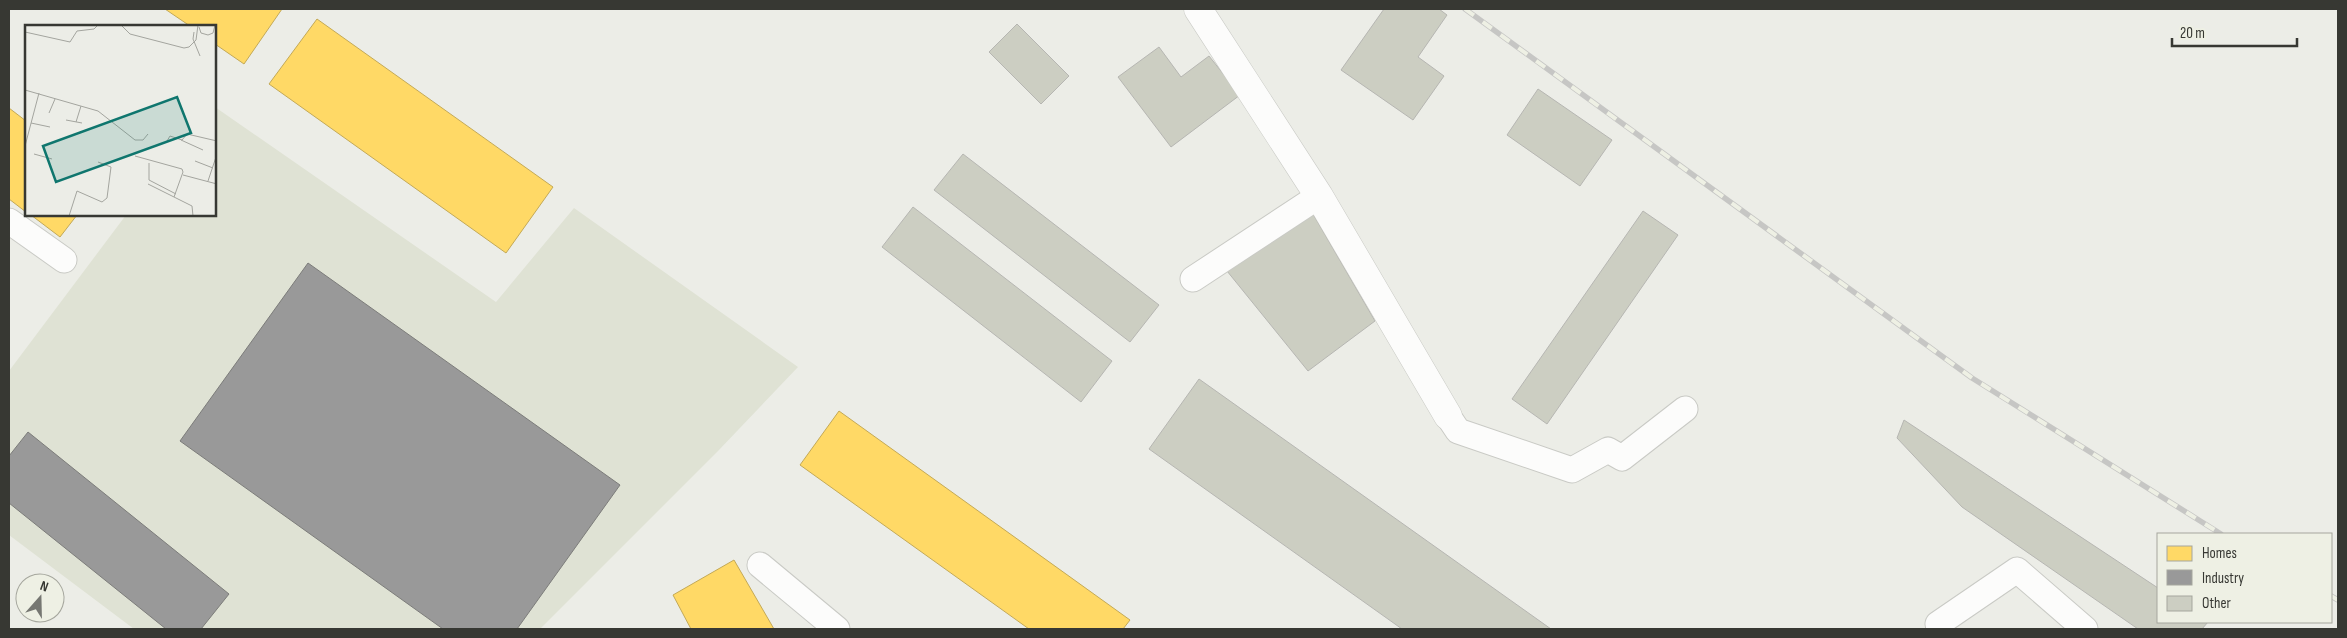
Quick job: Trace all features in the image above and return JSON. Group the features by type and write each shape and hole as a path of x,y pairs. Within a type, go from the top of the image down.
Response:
{"street":[{"path":"1198,9 1319,196 1448,416"}],"lane":[{"path":"1193,279 1319,196"},
{"path":"9,221 64,260"},
{"path":"1448,416 1458,430 1572,470 1608,450 1622,458 1685,409"},
{"path":"760,565 837,629"},
{"path":"1938,624 2017,570 2085,629"}],"shaded area":[{"path":"216,108 496,302 574,208 798,367 718,451 540,629 134,629 65,577 65,573 60,573 9,535 9,371 125,216 216,216"}],"building: Homes":[{"path":"165,9 282,9 244,64 216,45 216,25 189,25"},
{"path":"317,19 553,187 506,253 269,84"},
{"path":"9,108 25,120 25,211 9,199"},
{"path":"32,216 76,216 60,237"},
{"path":"839,411 1130,620 1123,629 1029,629 800,465"},
{"path":"734,560 774,629 691,629 673,595"}],"building: Industry":[{"path":"308,263 620,485 517,629 443,629 180,441"},
{"path":"28,432 229,594 201,629 166,629 9,503 9,456"}],"building: Other":[{"path":"1384,9 1439,9 1447,15 1418,57 1444,76 1413,120 1341,70"},
{"path":"1017,24 1069,76 1041,104 989,52"},
{"path":"1159,47 1181,77 1209,56 1240,95 1171,147 1118,77"},
{"path":"1538,89 1612,140 1580,186 1507,135"},
{"path":"963,154 1159,305 1130,342 934,190"},
{"path":"913,207 1112,361 1081,402 882,247"},
{"path":"1643,211 1678,235 1547,424 1512,399"},
{"path":"1313,214 1375,321 1308,371 1227,271"},
{"path":"1199,379 1551,629 1402,629 1149,449"},
{"path":"1904,420 2157,587 2157,623 2207,623 2202,629 2138,629 1962,507 1897,438"}],"railway":[{"path":"1465,9 1972,378 2219,533"},
{"path":"2332,597 2338,600"}]}
